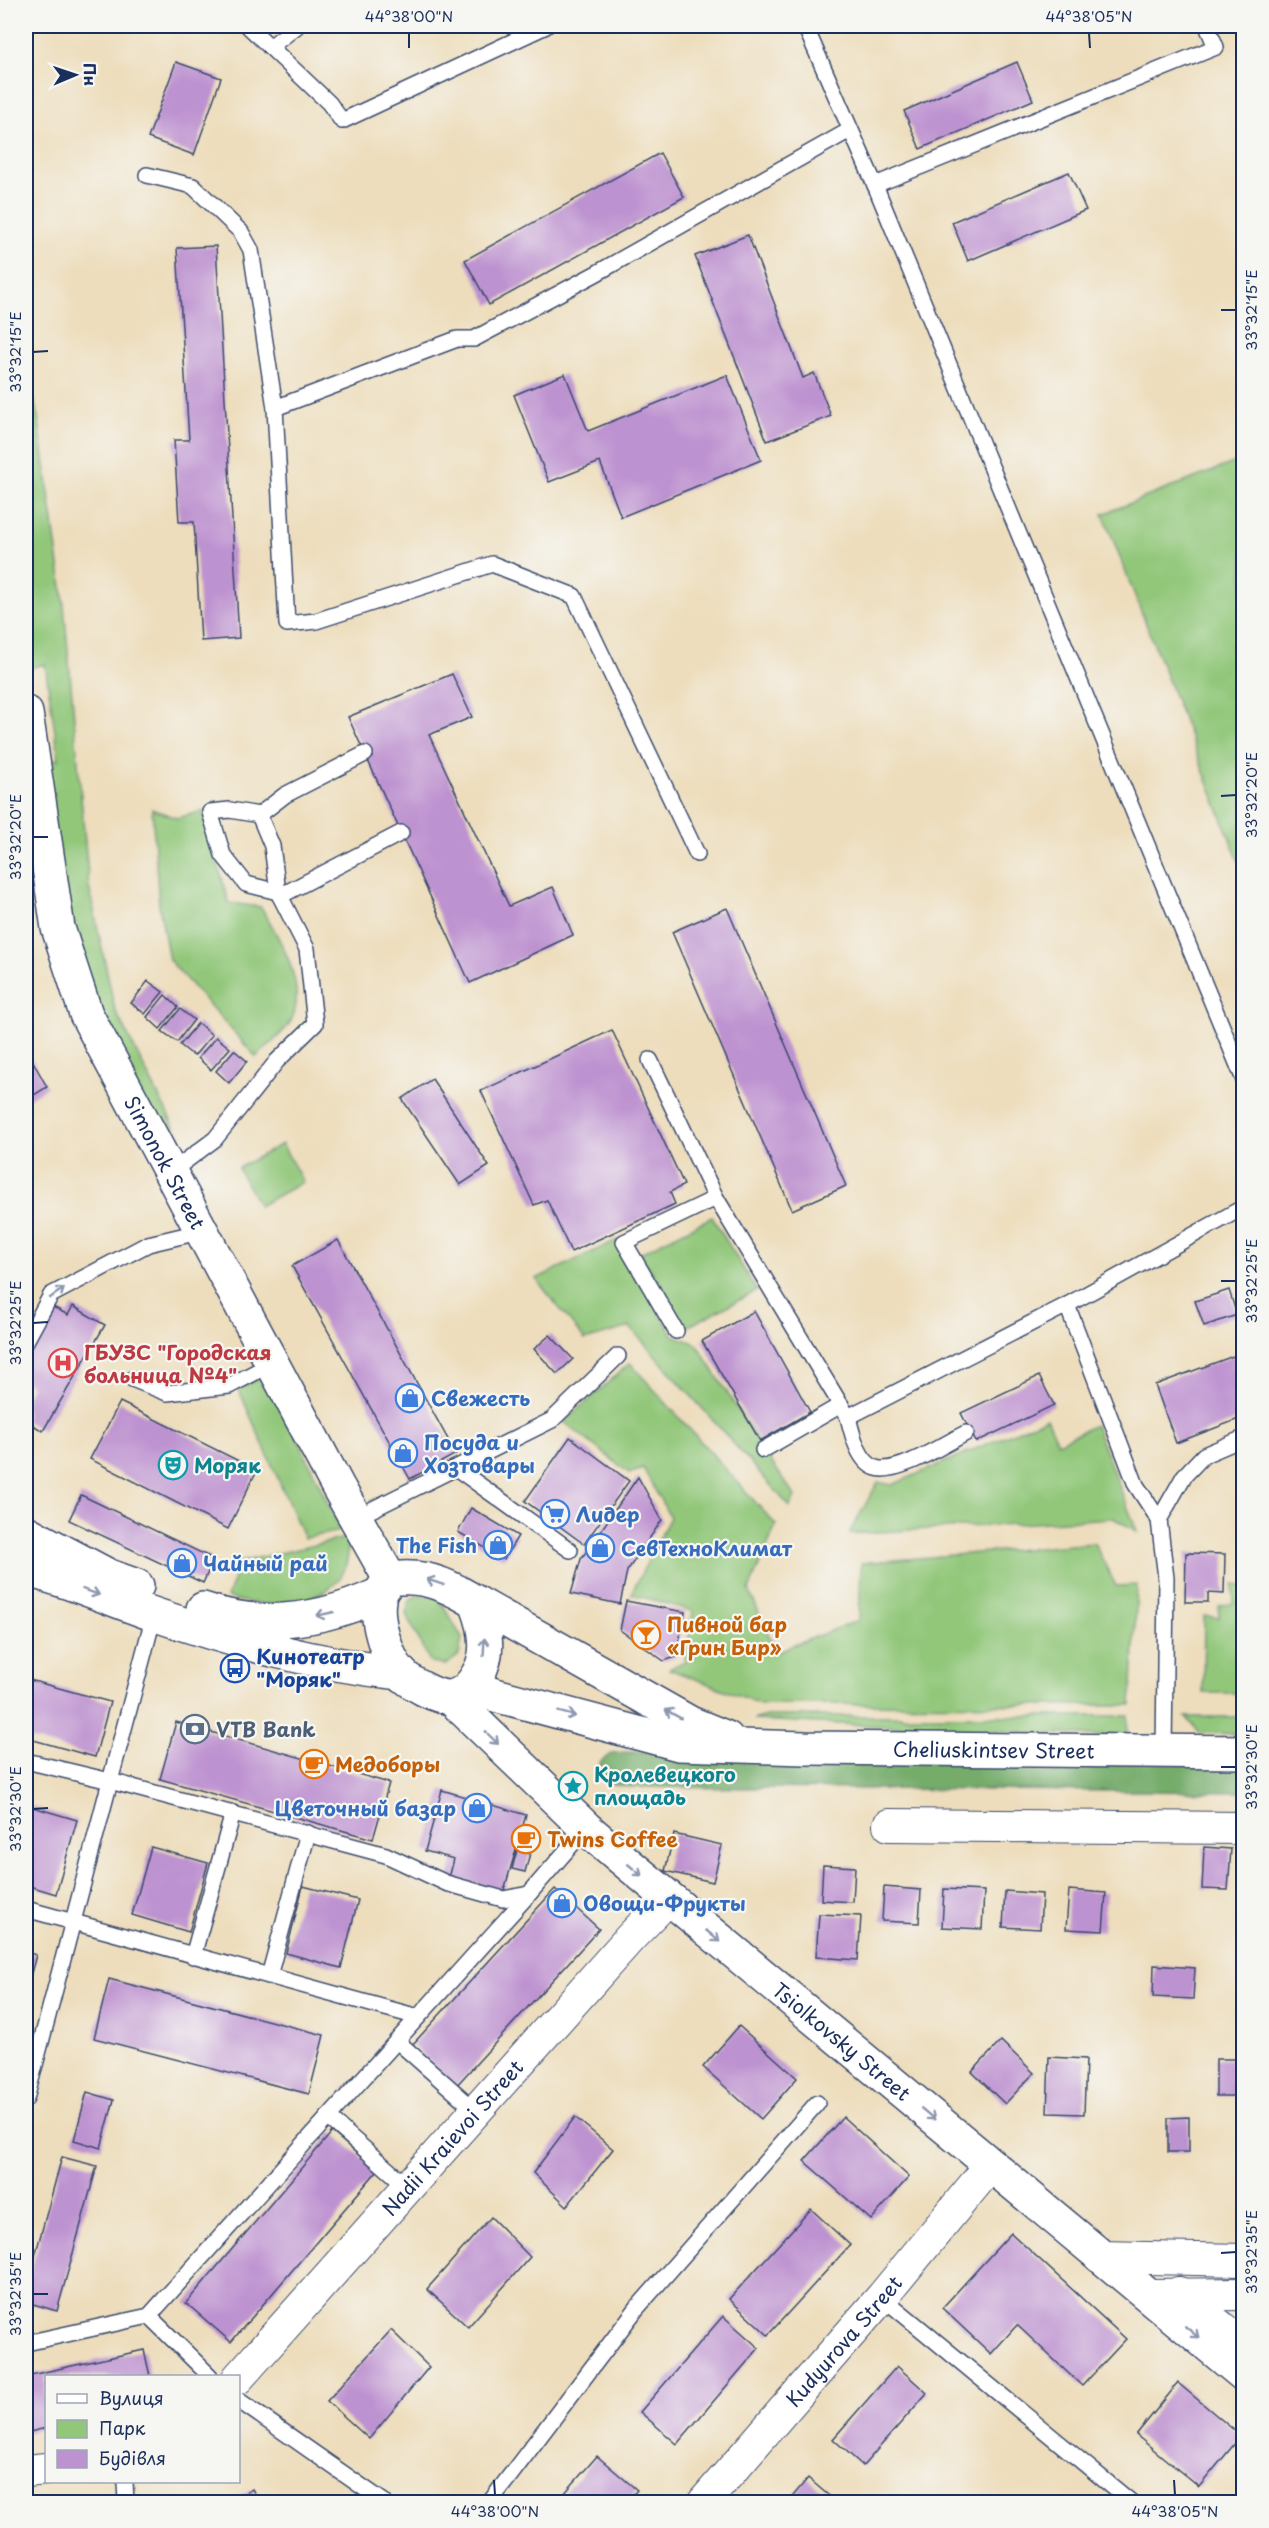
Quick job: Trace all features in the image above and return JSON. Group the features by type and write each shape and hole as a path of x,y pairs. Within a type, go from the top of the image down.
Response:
{"main road":[{"name":"Simonok Street","path":"26,713 58,928 87,1014 355,1518 385,1587"},
{"path":"33,1555 109,1576 216,1613 258,1621 320,1616 348,1608 385,1587 405,1577 440,1583 476,1603 485,1626 483,1666 460,1693 425,1690 401,1673 385,1642 378,1618 385,1587"},
{"path":"33,1555 154,1615 309,1660 401,1673"},
{"name":"Cheliuskintsev Street","path":"476,1603 690,1723 746,1745"},
{"name":"Cheliuskintsev Street","path":"460,1693 679,1744 805,1749 1244,1752"},
{"name":"Tsiolkovsky Street","path":"460,1693 585,1828 986,2172 1100,2257 1163,2294 1244,2375"}],"street":[{"path":"889,1825 1244,1828"},
{"name":"Nadii Kraievoi Street","path":"240,2376 668,1899"},
{"name":"Kudyurova Street","path":"704,2502 882,2297 986,2172"},
{"path":"1100,2257 1244,2260"},
{"path":"1163,2294 1244,2294"},
{"path":"1163,2294 1244,2346"},
{"path":"26,2471 45,2469"}],"lane":[{"path":"248,26 329,103 342,121 546,26"},
{"path":"270,47 297,26"},
{"path":"804,26 875,185 1244,1080"},
{"path":"875,185 1216,47 1207,26"},
{"path":"275,408 457,339 474,339 597,273 850,130"},
{"path":"147,175 193,186 241,232 251,250 275,408 287,624 316,621 492,564 574,596 697,854"},
{"path":"365,754 285,795 259,815 230,810 210,812 224,855 246,884 279,894 401,833"},
{"path":"171,1172 215,1139 277,1061 315,1024 307,949 279,894 272,846 259,815"},
{"path":"650,1060 716,1198 844,1411 862,1457 875,1468 888,1469 902,1465 966,1433"},
{"path":"676,1331 624,1242 716,1198"},
{"path":"763,1450 1067,1305 1244,1207"},
{"path":"26,1341 51,1295 148,1244 203,1231"},
{"path":"1067,1305 1136,1485 1160,1520 1166,1578 1164,1752"},
{"path":"355,1518 552,1420 618,1356"},
{"path":"132,1379 167,1393 229,1386 273,1363"},
{"path":"1160,1520 1184,1476 1204,1455 1244,1438"},
{"path":"456,1468 570,1550"},
{"path":"26,2099 154,1615"},
{"path":"26,1761 233,1813 386,1855 458,1887 503,1899 529,1894"},
{"path":"193,1956 233,1813"},
{"path":"26,2343 149,2316 529,1894 585,1828"},
{"path":"269,1976 308,1833"},
{"path":"26,1909 418,2017"},
{"path":"397,2041 476,2111"},
{"path":"490,2502 637,2308 817,2103"},
{"path":"328,2116 409,2188"},
{"path":"882,2297 1131,2502"},
{"path":"149,2316 209,2375"},
{"path":"240,2401 384,2502"},
{"path":"125,2483 126,2502"}],"green space":[{"path":"26,366 39,422 63,594 89,887 115,1010 186,1150 172,1160 92,1012 38,763 59,759 45,664 26,669"},
{"path":"1243,459 1243,872 1103,514"},
{"path":"152,809 177,818 203,811 229,903 261,907 284,948 295,980 295,1010 286,1028 256,1057 169,960 159,905"},
{"path":"282,1144 303,1182 259,1206 238,1168"},
{"path":"712,1217 757,1291 683,1329 640,1253"},
{"path":"617,1240 673,1335 697,1344 763,1450 795,1496 790,1507 630,1327 585,1340 536,1279"},
{"path":"630,1363 776,1525 749,1590 776,1652 859,1620 861,1563 1094,1543 1116,1586 1137,1585 1131,1705 761,1704 669,1669 685,1661 693,1611 631,1594 670,1517 643,1468 629,1473 564,1422"},
{"path":"268,1375 341,1531 304,1538 238,1388"},
{"path":"1047,1418 1058,1443 1095,1425 1137,1531 1113,1518 849,1534 878,1482 892,1485"},
{"path":"346,1538 347,1560 340,1577 327,1590 309,1598 288,1603 245,1602 227,1597 240,1562"},
{"path":"1233,1585 1243,1586 1243,1693 1203,1693 1204,1616 1219,1618 1219,1606 1234,1603"},
{"path":"417,1595 439,1598 462,1638 459,1655 446,1665 431,1663 406,1614 409,1601"},
{"path":"766,1716 1128,1716 1127,1737 753,1720"},
{"path":"1186,1717 1243,1717 1243,1734 1200,1733"},
{"path":"612,1753 1243,1762 1244,1792 629,1787 613,1784 602,1776 600,1762"}],"building":[{"path":"176,62 221,78 194,155 148,138"},
{"path":"1017,62 1033,100 920,149 904,111"},
{"path":"660,153 684,197 489,305 465,260"},
{"path":"1069,172 1086,210 968,261 952,222"},
{"path":"748,235 803,378 814,373 831,416 767,441 695,256"},
{"path":"216,246 239,638 201,641 194,522 179,522 174,440 189,440 177,248"},
{"path":"565,374 588,431 727,375 761,460 621,517 600,462 549,482 514,395"},
{"path":"452,674 472,717 429,735 509,906 553,887 573,935 470,983 348,717"},
{"path":"727,908 846,1186 792,1210 672,932"},
{"path":"148,981 163,992 145,1014 131,1003"},
{"path":"165,995 178,1007 160,1029 147,1017"},
{"path":"180,1009 194,1020 177,1042 162,1031"},
{"path":"198,1023 212,1035 194,1056 180,1045"},
{"path":"612,1030 684,1185 670,1192 675,1204 571,1252 547,1200 534,1205 481,1091"},
{"path":"216,1037 230,1048 211,1070 198,1058"},
{"path":"26,1049 47,1087 26,1100"},
{"path":"234,1050 247,1061 229,1083 216,1071"},
{"path":"432,1079 489,1166 460,1185 402,1099"},
{"path":"338,1240 456,1454 410,1479 292,1266"},
{"path":"1229,1290 1237,1315 1204,1326 1195,1301"},
{"path":"73,1306 105,1325 43,1431 26,1421 26,1397 32,1386 26,1382 26,1354 53,1307 68,1315"},
{"path":"754,1311 810,1412 760,1441 702,1341"},
{"path":"550,1335 573,1359 557,1374 534,1349"},
{"path":"1244,1352 1244,1417 1176,1443 1155,1385"},
{"path":"1039,1376 1054,1405 976,1442 961,1413"},
{"name":"Моряк","path":"120,1402 257,1470 228,1529 90,1459"},
{"path":"570,1437 629,1481 584,1544 525,1501"},
{"path":"638,1477 662,1520 627,1571 620,1604 571,1594 581,1559"},
{"path":"81,1495 214,1559 203,1583 69,1520"},
{"path":"471,1508 518,1536 504,1559 458,1532"},
{"path":"1186,1553 1225,1554 1224,1594 1208,1593 1208,1602 1185,1602"},
{"path":"626,1601 685,1612 676,1657 664,1661 620,1630"},
{"path":"26,1679 110,1702 95,1757 26,1738"},
{"path":"176,1722 389,1783 373,1839 160,1779"},
{"path":"442,1790 526,1815 503,1894 449,1878 454,1859 425,1851"},
{"path":"26,1805 77,1820 56,1894 26,1885"},
{"path":"674,1834 722,1845 713,1882 665,1871"},
{"path":"521,1835 534,1838 525,1872 512,1869"},
{"path":"151,1847 208,1863 189,1932 132,1915"},
{"path":"1204,1847 1231,1849 1228,1890 1202,1889"},
{"path":"823,1865 855,1867 853,1902 821,1900"},
{"path":"303,1886 358,1900 341,1968 286,1953"},
{"path":"884,1887 921,1890 919,1923 882,1921"},
{"path":"555,1889 599,1929 456,2086 412,2045"},
{"path":"944,1889 984,1891 982,1929 942,1927"},
{"path":"1069,1890 1106,1893 1103,1931 1066,1929"},
{"path":"1005,1891 1042,1894 1040,1929 1003,1927"},
{"path":"819,1914 861,1916 858,1960 816,1957"},
{"path":"26,1952 36,1955 26,1992"},
{"path":"1154,1965 1195,1968 1193,1999 1153,1997"},
{"path":"109,1979 324,2035 309,2094 94,2038"},
{"path":"739,2026 797,2078 761,2119 703,2067"},
{"path":"1001,2041 1034,2073 1005,2104 972,2072"},
{"path":"1049,2057 1086,2059 1084,2114 1047,2113"},
{"path":"1216,2059 1244,2059 1244,2096 1216,2096"},
{"path":"87,2092 114,2100 101,2148 74,2140"},
{"path":"575,2117 613,2149 567,2206 533,2173"},
{"path":"843,2117 909,2177 871,2220 804,2161"},
{"path":"1189,2117 1189,2152 1168,2152 1168,2118"},
{"path":"332,2132 377,2171 231,2342 186,2303"},
{"path":"62,2157 97,2166 57,2311 26,2302 26,2289"},
{"path":"811,2209 850,2245 768,2335 729,2299"},
{"path":"491,2217 530,2257 468,2327 427,2289"},
{"path":"1011,2233 1126,2339 1082,2386 1017,2325 991,2354 942,2308"},
{"path":"723,2316 759,2348 677,2444 640,2412"},
{"path":"391,2330 429,2367 369,2439 327,2401"},
{"path":"144,2350 150,2375 45,2375 45,2428 26,2433 26,2376"},
{"path":"897,2366 927,2393 863,2466 833,2439"},
{"path":"1178,2383 1241,2436 1199,2487 1136,2435"},
{"path":"597,2456 637,2490 626,2502 557,2502"},
{"path":"808,2478 834,2500 832,2502 788,2502"},
{"path":"252,2489 260,2502 229,2502"}],"place":[{"name":"ГБУЗС \"Городская больница №4\"","path":"63,1363"},
{"name":"Свежесть","path":"410,1398"},
{"name":"Посуда и Хозтовары","path":"403,1453"},
{"name":"Моряк","path":"173,1465"},
{"name":"Лидер","path":"555,1514"},
{"name":"The Fish","path":"498,1545"},
{"name":"СевТехноКлимат","path":"600,1548"},
{"name":"Чайный рай","path":"182,1563"},
{"name":"Пивной бар «Грин Бир»","path":"646,1635"},
{"name":"Кинотеатр \"Моряк\"","path":"235,1668"},
{"name":"VTB Bank","path":"195,1729"},
{"name":"Медоборы","path":"314,1764"},
{"name":"Кролевецкого площадь","path":"573,1786"},
{"name":"Цветочный базар","path":"477,1808"},
{"name":"Twins Coffee","path":"526,1839"},
{"name":"Овощи-Фрукты","path":"562,1903"}]}
